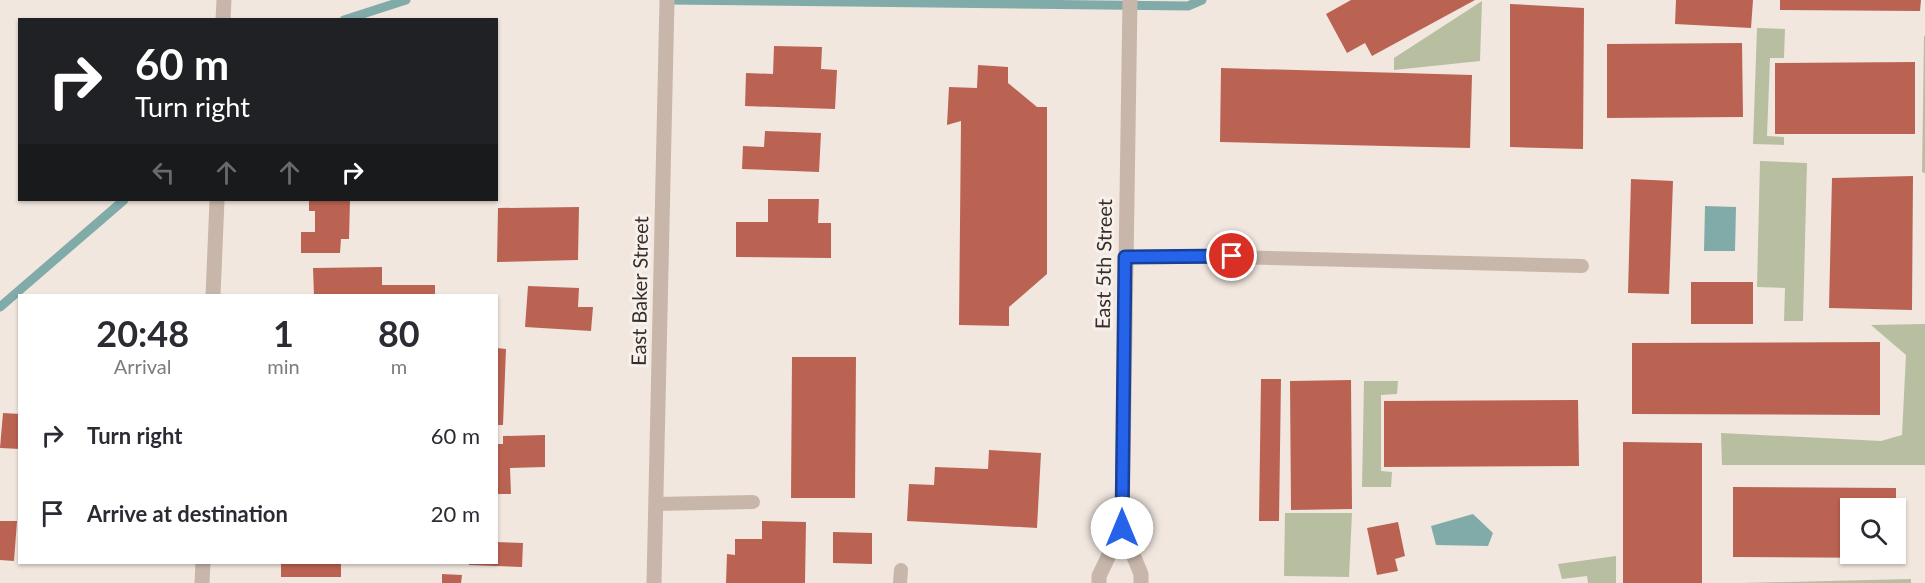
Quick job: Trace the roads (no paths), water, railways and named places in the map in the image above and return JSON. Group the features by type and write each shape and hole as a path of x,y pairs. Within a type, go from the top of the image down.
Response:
{"street":[{"path":"223,18 224,0"},
{"name":"East Baker Street","path":"654,583 668,0"},
{"name":"East 5th Street","path":"1130,0 1122,528 1141,574 1141,583"},
{"path":"213,294 217,201"},
{"name":"East 5th Street","path":"1099,583 1099,576 1122,528"},
{"path":"202,583 203,564"}],"lane":[{"path":"1125,257 1232,256 1582,266"},
{"path":"656,504 753,502"}],"water":[{"path":"1705,206 1736,207 1735,251 1704,251"},
{"path":"1473,514 1493,533 1488,546 1436,545 1431,526"}],"waterway":[{"path":"350,18 406,0"},
{"path":"668,0 1188,6 1202,0"},
{"path":"0,307 123,201"}]}
